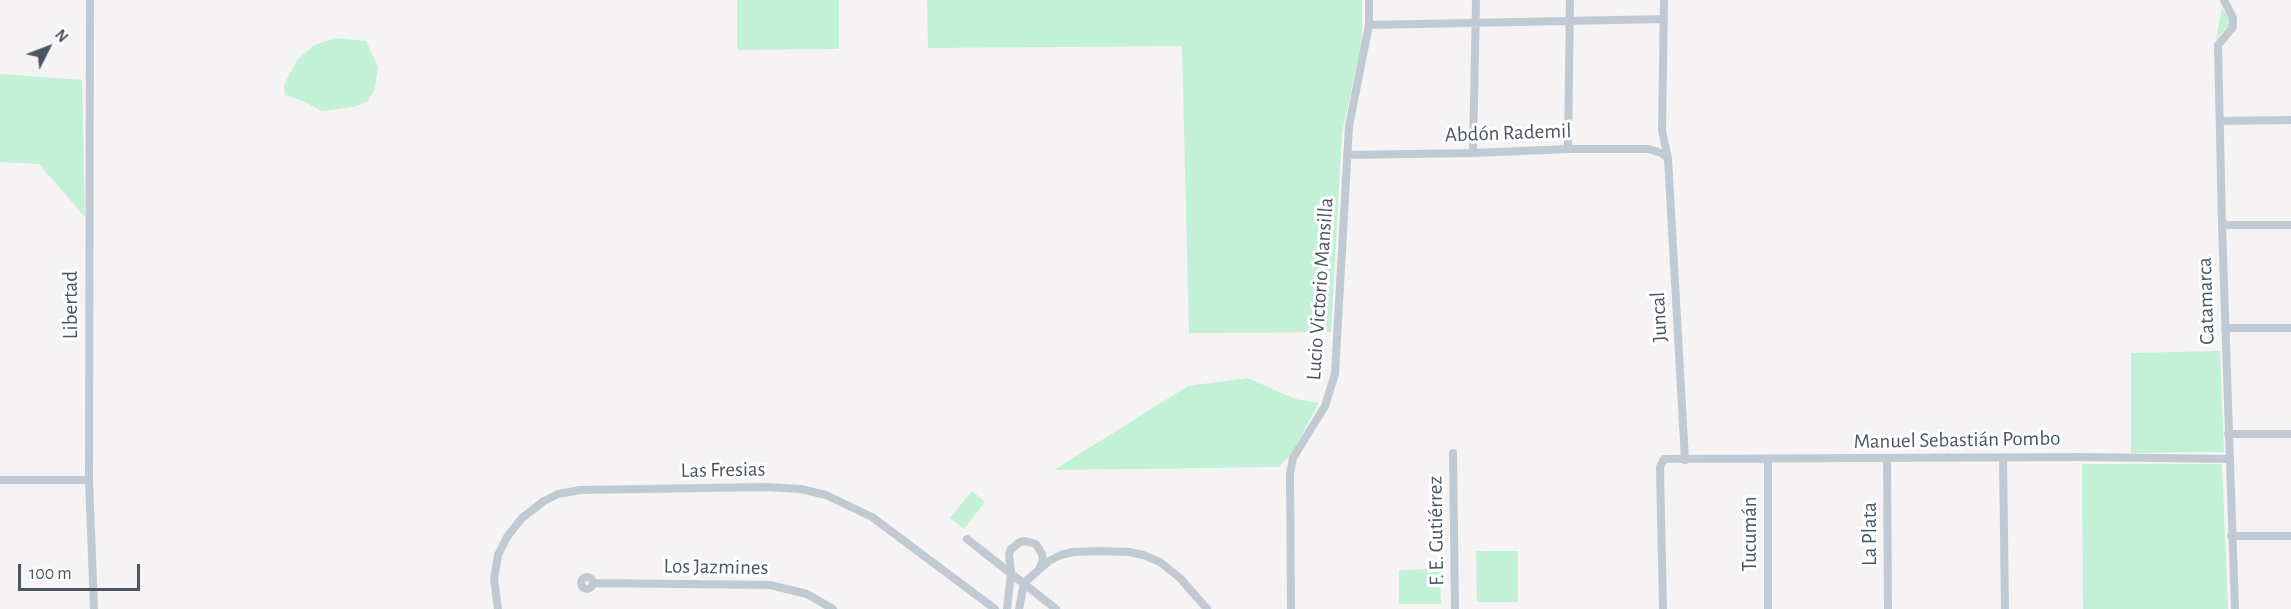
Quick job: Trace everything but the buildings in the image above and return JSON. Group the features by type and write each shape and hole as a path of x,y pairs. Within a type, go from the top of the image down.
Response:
{"street":[{"name":"Libertad","path":"90,0 89,480 94,609"},
{"name":"Lucio Victorio Mansilla","path":"1291,609 1290,474 1293,458 1325,406 1335,374 1348,126 1369,25 1369,0"},
{"path":"1473,153 1476,0"},
{"path":"1568,149 1570,0"},
{"name":"Juncal","path":"1664,0 1662,131 1668,158 1685,460"},
{"name":"Catamarca","path":"2224,0 2234,18 2233,27 2218,45 2235,609"},
{"path":"1369,25 1664,19"},
{"path":"2220,121 2291,120"},
{"name":"Abdón Rademil","path":"1347,155 1649,149 1668,158"},
{"path":"2222,225 2291,225"},
{"path":"2225,328 2291,328"},
{"path":"2229,434 2291,434"},
{"name":"F. E. Gutiérrez","path":"1453,453 1455,609"},
{"path":"2003,457 2005,609"},
{"name":"Manuel Sebastián Pombo","path":"1685,460 2003,457 2229,459"},
{"path":"1663,609 1660,467 1664,459 1685,460"},
{"name":"Tucumán","path":"1768,459 1768,609"},
{"name":"La Plata","path":"1887,459 1888,609"},
{"path":"0,480 89,480"},
{"name":"Las Fresias","path":"498,609 494,595 494,579 498,555 507,537 522,518 544,501 558,494 580,490 766,487 801,489 826,495 872,517 995,609"},
{"path":"2231,536 2291,536"},
{"path":"967,538 1021,575 1037,572"},
{"path":"1007,609 1011,569 1008,560 1014,545 1025,541 1036,544 1043,560 1037,572"},
{"path":"1019,609 1024,583 1061,555 1074,552 1119,552 1143,555 1160,562 1180,578 1207,609"},
{"path":"1011,569 1024,583 1056,609"},
{"name":"Los Jazmines","path":"593,583 770,585 807,594 833,609"}],"green space":[{"path":"737,0 839,0 839,49 737,50"},
{"path":"927,0 1362,0 1362,41 1342,133 1331,332 1189,333 1182,46 928,48"},
{"path":"2222,8 2230,19 2229,25 2216,39"},
{"path":"335,38 366,41 378,67 375,88 368,101 353,107 322,111 285,95 284,85 297,60 314,45"},
{"path":"0,74 82,80 85,217 39,164 0,162"},
{"path":"2220,351 2224,452 2131,453 2131,353"},
{"path":"1248,378 1295,399 1319,403 1292,453 1279,467 1054,470 1188,386"},
{"path":"2082,464 2222,464 2228,609 2083,609"},
{"path":"972,491 985,502 964,529 950,518"},
{"path":"1476,551 1518,551 1518,602 1477,602"},
{"path":"1440,569 1441,604 1399,604 1399,570"}]}
